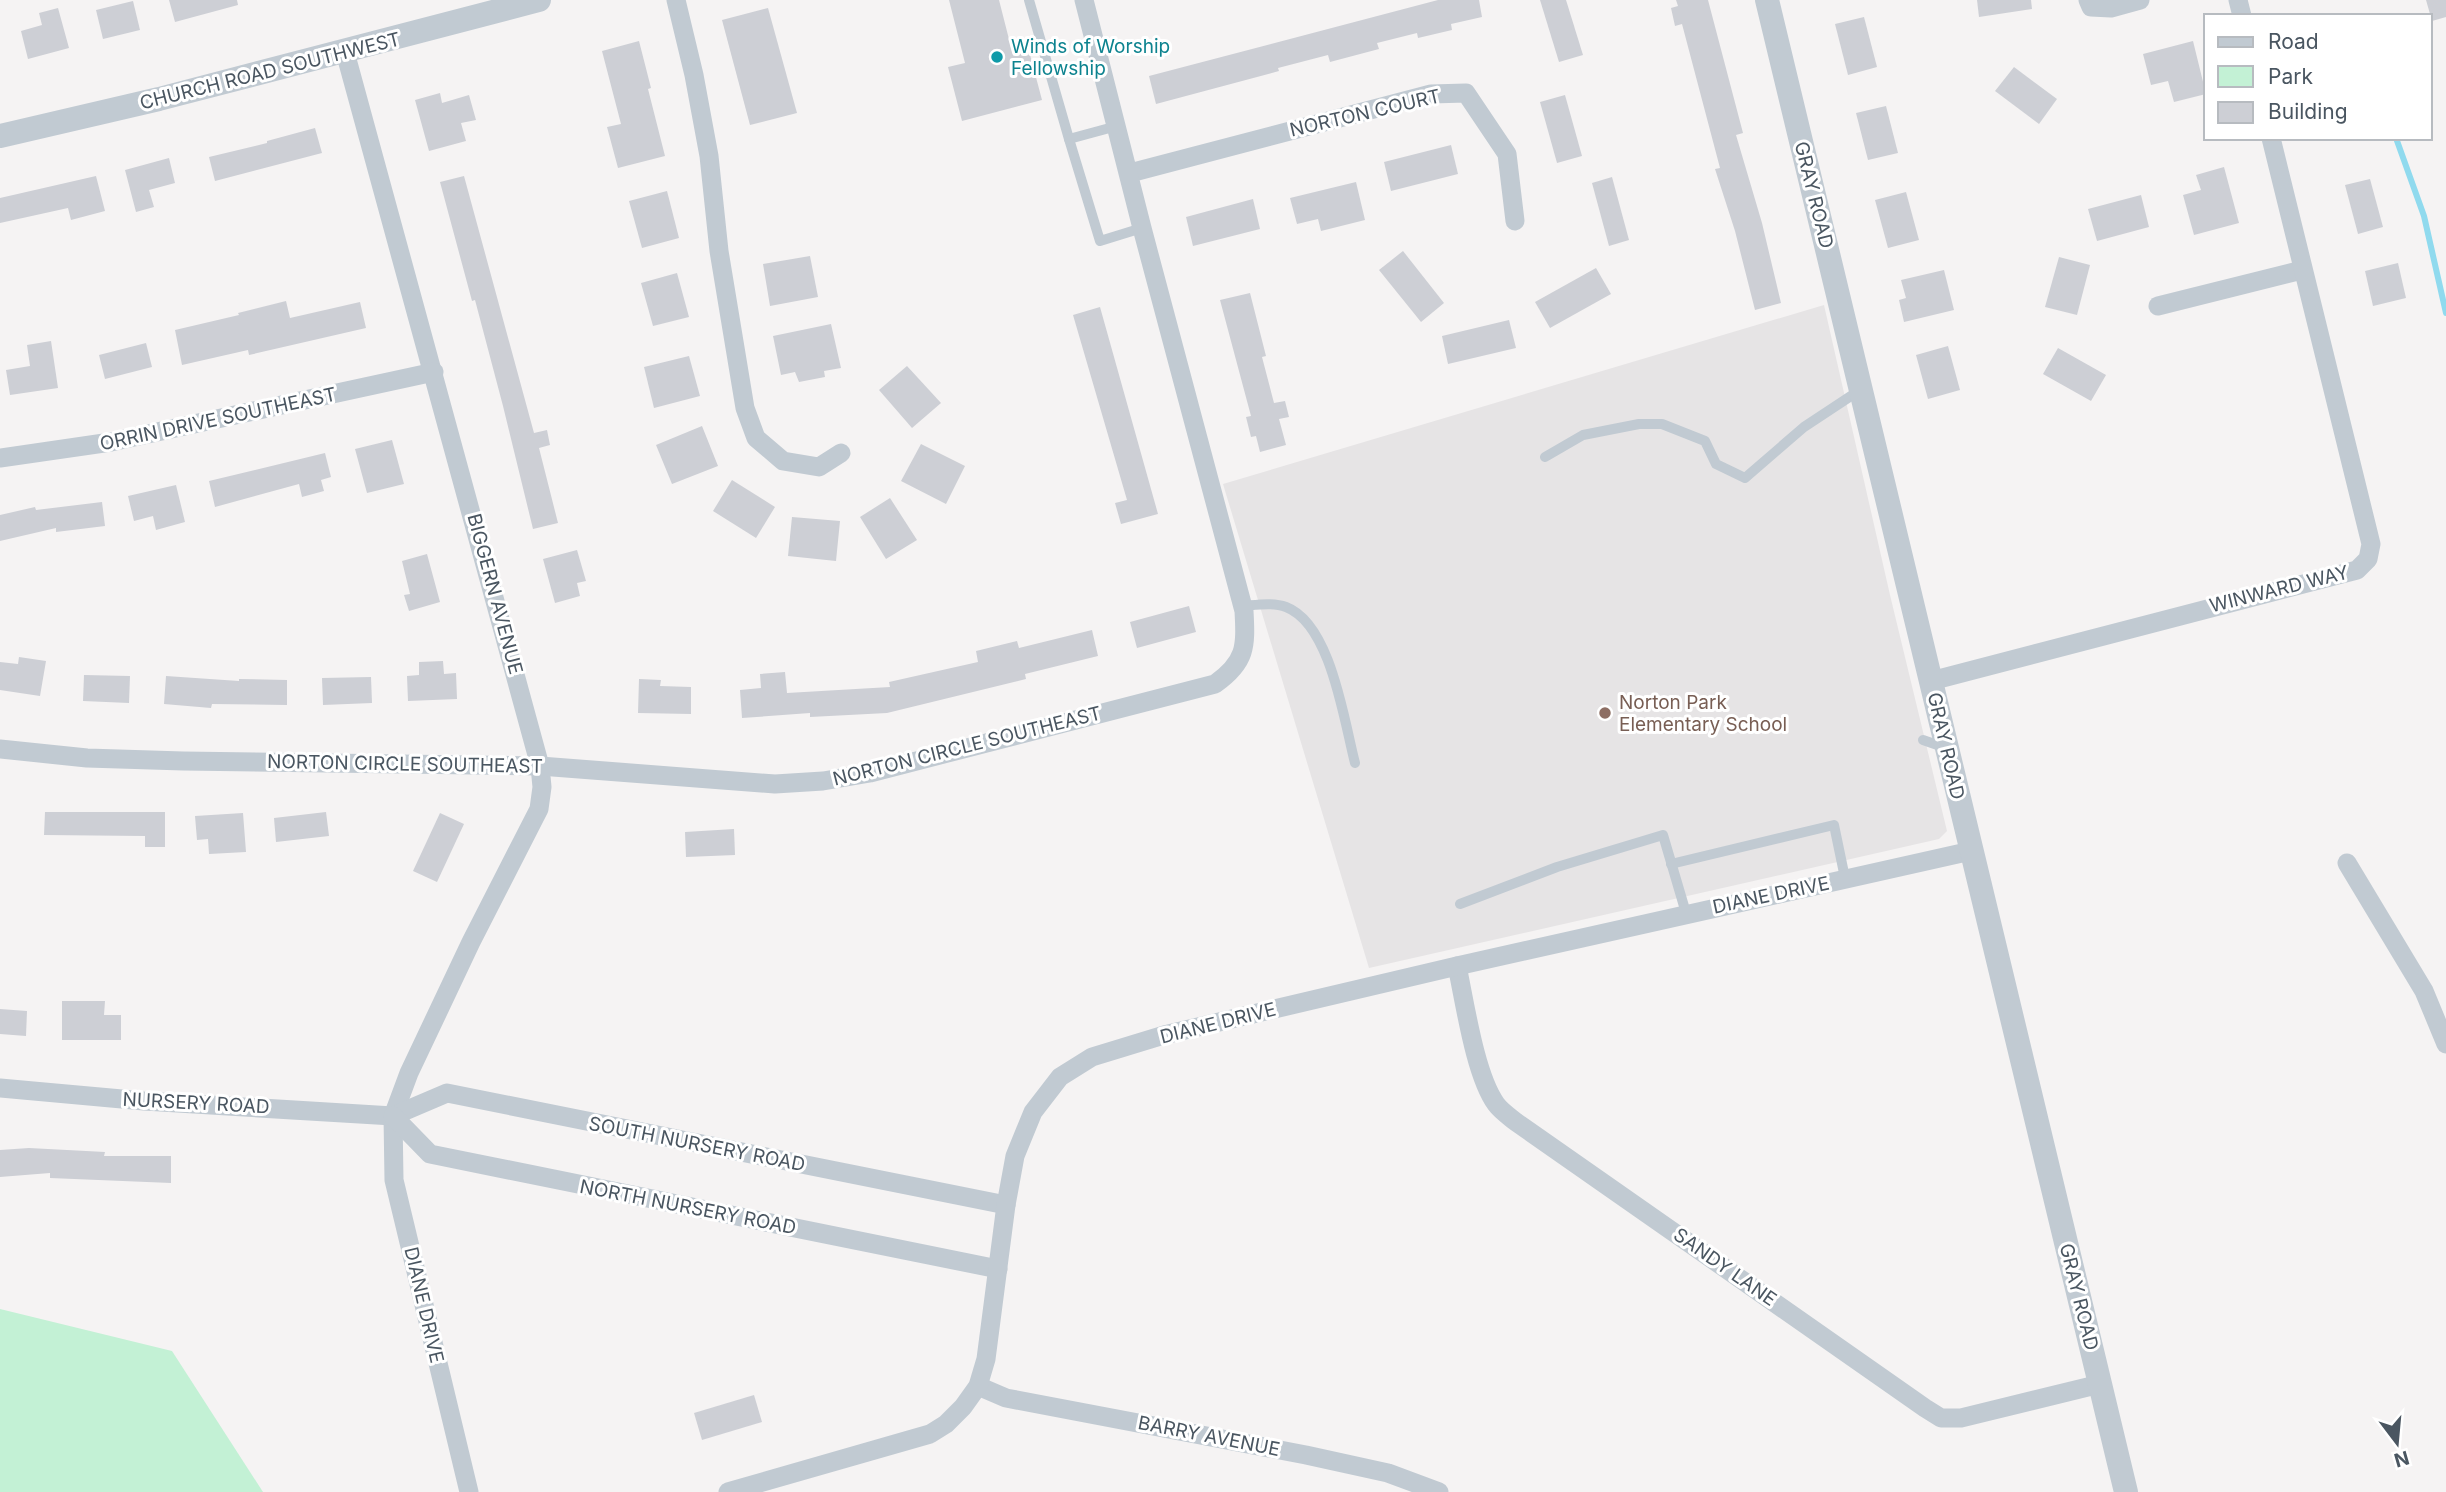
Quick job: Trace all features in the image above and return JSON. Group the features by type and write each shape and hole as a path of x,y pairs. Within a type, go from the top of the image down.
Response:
{"street":[{"name":"CHURCH ROAD SOUTHWEST","path":"0,136 345,52 497,5 538,0"},
{"path":"676,0 709,156 719,251 745,408 756,438 783,461 819,467 841,453"},
{"name":"NORTON CIRCLE SOUTHEAST","path":"0,749 87,758 183,761 540,765 775,784 823,781 881,771 1215,684 1231,673 1240,661 1245,633 1242,606 1084,0"},
{"name":"GRAY ROAD","path":"1767,0 1931,681 1935,744 1971,851 2126,1492"},
{"path":"2088,0 2091,7 2111,8 2140,0"},
{"name":"BIGGERN AVENUE","path":"345,52 540,765 541,787 539,810 471,942 409,1073 393,1116"},
{"name":"NORTON COURT","path":"1129,173 1431,94 1466,93 1507,154 1515,221"},
{"name":"WINWARD WAY","path":"1931,681 2357,570 2368,559 2371,544 2271,140"},
{"path":"2158,306 2302,270"},
{"name":"ORRIN DRIVE SOUTHEAST","path":"0,458 111,442 265,411 434,372"},
{"name":"DIANE DRIVE","path":"728,1492 930,1434 946,1424 963,1407 978,1386 986,1359 1015,1156 1033,1112 1060,1077 1093,1057 1164,1035 1457,966 1971,851"},
{"path":"2347,863 2424,991 2446,1044"},
{"name":"SANDY LANE","path":"1457,966 1479,1063 1487,1088 1497,1106 1925,1408 1941,1418 1961,1418 2100,1384"},
{"name":"NURSERY ROAD","path":"0,1088 144,1101 393,1116"},
{"name":"SOUTH NURSERY ROAD","path":"393,1116 447,1093 1006,1205"},
{"name":"DIANE DRIVE","path":"393,1116 394,1180 469,1492"},
{"name":"NORTH NURSERY ROAD","path":"393,1116 430,1154 998,1269"},
{"name":"BARRY AVENUE","path":"978,1386 1006,1398 1293,1452 1388,1473 1439,1492"}],"lane":[{"path":"1029,0 1100,241 1142,228"},
{"path":"1069,139 1117,126"},
{"path":"1545,457 1583,435 1639,424 1662,424 1704,441 1716,464 1745,478 1804,427 1861,389"},
{"path":"1242,606 1269,604 1286,607 1303,617 1312,628 1330,669 1354,763"},
{"path":"1671,863 1834,825 1845,878"},
{"path":"1460,904 1557,867 1663,835 1686,913"}],"shaded area":[{"name":"Norton Park Elementary School","path":"1824,305 1947,831 1939,839 1369,968 1223,484"}],"green space":[{"path":"0,1309 172,1351 263,1492 0,1492"}],"building":[{"path":"169,0 237,0 238,5 175,22"},
{"name":"Winds of Worship Fellowship","path":"949,0 999,0 1012,51 1028,47 1042,100 962,121 948,67 965,63"},
{"path":"1438,0 1479,0 1482,17 1451,24 1452,30 1418,38 1417,33 1377,43 1379,49 1330,62 1328,55 1156,104 1149,76"},
{"path":"1540,0 1566,0 1583,55 1559,62"},
{"path":"1676,0 1708,0 1743,133 1736,135 1762,223 1781,303 1755,310 1735,231 1715,169 1720,168 1682,24 1675,26 1671,8 1678,6"},
{"path":"1977,0 2031,0 2032,9 1979,17"},
{"path":"2426,0 2446,0 2446,17 2432,21"},
{"path":"133,1 140,30 103,39 96,10"},
{"path":"58,8 69,48 28,59 21,31 42,25 39,13"},
{"path":"768,8 797,113 750,125 722,20"},
{"path":"1864,17 1877,67 1848,75 1835,24"},
{"path":"639,41 665,156 618,168 607,127 621,124 602,51"},
{"path":"2193,41 2204,94 2174,102 2168,81 2151,85 2143,54"},
{"path":"2014,67 2057,99 2039,124 1995,91"},
{"path":"440,93 442,103 469,95 476,120 461,123 466,141 429,151 415,100"},
{"path":"1565,95 1582,156 1557,163 1540,102"},
{"path":"1886,106 1898,153 1868,160 1856,113"},
{"path":"315,128 322,153 215,181 209,157"},
{"path":"1451,145 1458,174 1391,191 1384,162"},
{"path":"169,158 175,183 149,190 154,207 136,212 125,170"},
{"path":"2224,167 2239,223 2194,235 2183,195 2201,190 2196,175"},
{"path":"96,176 105,211 71,220 68,208 0,223 0,198"},
{"path":"464,176 534,433 547,430 550,445 539,448 558,523 533,529 475,300 472,301 440,182"},
{"path":"1612,177 1629,240 1609,246 1592,183"},
{"path":"2370,179 2383,227 2358,234 2345,185"},
{"path":"1356,182 1365,220 1321,231 1318,219 1297,224 1290,198"},
{"path":"667,191 679,238 642,248 629,201"},
{"path":"1906,192 1919,240 1888,248 1875,200"},
{"path":"2141,195 2149,227 2097,241 2088,209"},
{"path":"1253,199 1260,229 1193,246 1186,217"},
{"path":"1403,251 1444,303 1421,322 1379,270"},
{"path":"810,256 818,297 770,306 763,264"},
{"path":"2059,257 2090,265 2077,315 2045,307"},
{"path":"2398,263 2406,298 2373,306 2365,271"},
{"path":"1596,268 1611,294 1550,328 1535,302"},
{"path":"1944,270 1954,310 1904,322 1899,300 1906,298 1901,280"},
{"path":"677,273 689,317 653,326 641,283"},
{"path":"1250,293 1266,356 1262,357 1274,403 1285,401 1289,417 1279,419 1286,445 1260,452 1256,436 1251,437 1246,417 1251,416 1220,300"},
{"path":"286,301 290,318 360,302 366,328 249,355 248,350 182,365 175,330"},
{"path":"1100,307 1158,514 1121,524 1115,503 1127,500 1073,315"},
{"path":"1509,320 1516,348 1448,364 1442,336"},
{"path":"831,324 841,368 824,371 825,377 799,382 795,372 781,375 773,336"},
{"path":"51,341 58,388 10,395 6,370 30,366 27,345"},
{"path":"146,343 152,367 105,379 99,355"},
{"path":"1948,346 1960,390 1928,399 1916,355"},
{"path":"2058,348 2106,375 2091,401 2043,374"},
{"path":"689,356 700,396 654,408 644,367"},
{"path":"907,366 941,403 912,428 879,390"},
{"path":"702,426 718,466 672,484 656,445"},
{"path":"392,440 404,484 367,493 355,449"},
{"path":"921,444 965,466 946,504 901,481"},
{"path":"325,453 331,477 321,480 324,491 302,497 299,484 215,507 209,481"},
{"path":"732,480 775,507 756,538 713,511"},
{"path":"176,485 185,522 156,530 153,516 134,521 128,496"},
{"path":"890,498 917,540 886,559 860,517"},
{"path":"102,502 105,526 56,532 56,528 0,541 0,515 35,507 36,510"},
{"path":"792,517 840,521 836,561 788,556"},
{"path":"577,550 586,581 577,583 580,596 555,603 543,559"},
{"path":"427,554 440,602 409,611 404,595 410,594 402,561"},
{"path":"1189,606 1196,632 1137,648 1130,622"},
{"path":"1092,630 1098,656 1025,674 1026,679 887,713 810,717 810,713 742,718 740,690 761,688 760,674 785,672 787,693 890,687 889,682 978,662 976,651 1017,641 1019,648"},
{"path":"19,657 46,661 40,696 0,690 0,662 18,664"},
{"path":"443,661 444,674 456,673 457,699 408,701 407,676 419,675 419,662"},
{"path":"84,675 130,676 129,703 83,701"},
{"path":"166,676 239,681 287,680 287,705 212,704 211,708 164,704"},
{"path":"371,677 372,703 323,705 322,678"},
{"path":"639,679 661,680 660,686 691,687 691,714 638,713"},
{"path":"45,812 165,812 165,847 145,847 145,836 44,835"},
{"path":"326,812 329,836 276,842 274,818"},
{"path":"243,813 246,852 209,854 208,839 197,840 195,816"},
{"path":"440,813 464,824 437,882 413,871"},
{"path":"734,829 735,855 686,857 685,832"},
{"path":"62,1001 105,1001 104,1015 121,1015 121,1040 62,1040"},
{"path":"0,1009 27,1011 26,1036 0,1034"},
{"path":"29,1148 105,1152 104,1156 171,1156 171,1183 50,1178 50,1173 0,1177 0,1150"},
{"path":"754,1395 762,1422 702,1440 694,1413"}],"waterway":[{"path":"2397,140 2424,216 2446,313"}],"place":[{"name":"Winds of Worship Fellowship","path":"997,57"},
{"name":"Norton Park Elementary School","path":"1605,713"}]}
